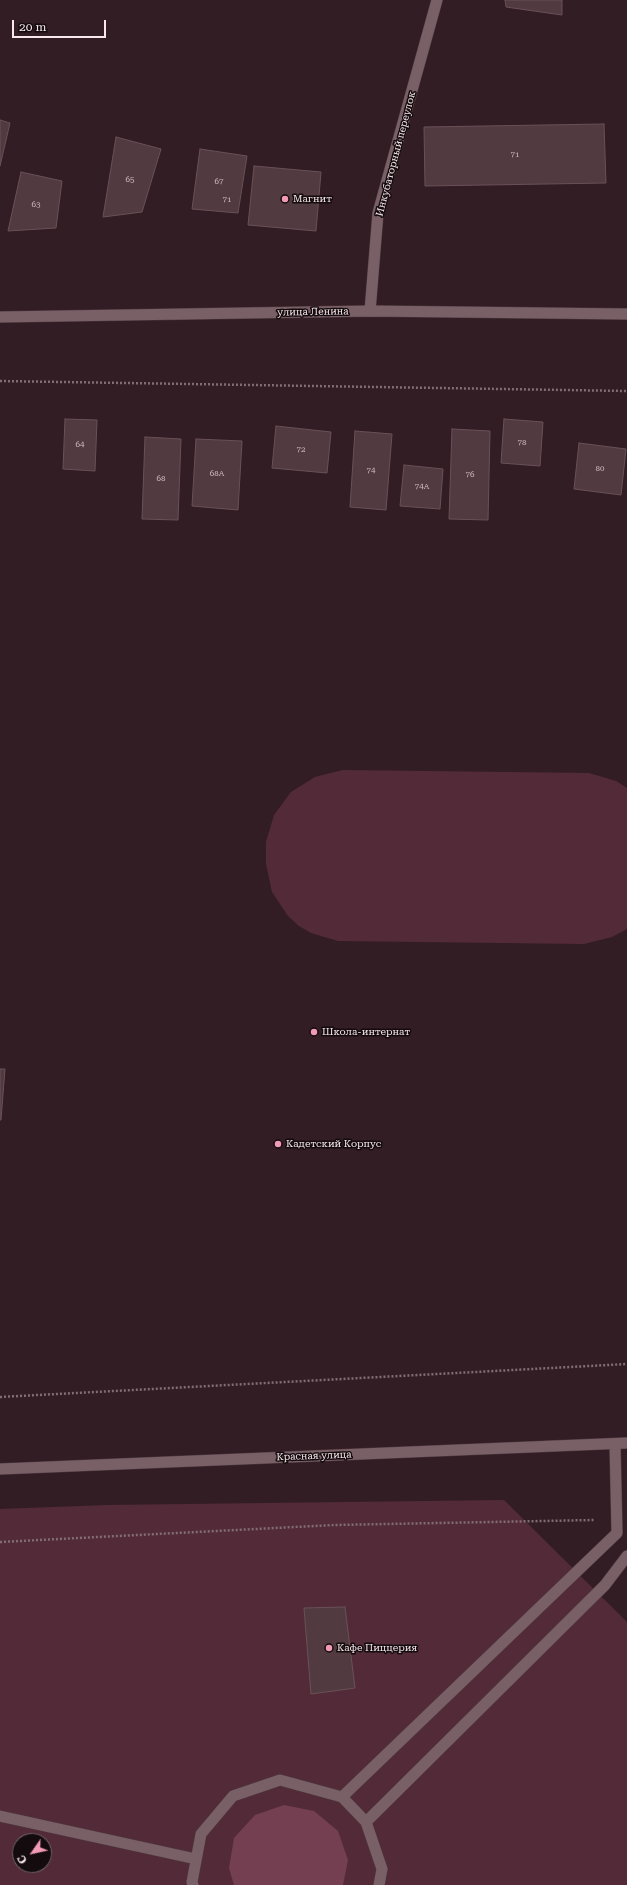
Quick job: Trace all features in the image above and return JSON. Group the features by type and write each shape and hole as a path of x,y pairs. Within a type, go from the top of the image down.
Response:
{"street":[{"name":"Инкубаторный переулок","path":"370,311 378,213 437,0"},
{"name":"улица Ленина","path":"0,317 370,311 627,314"},
{"name":"Красная улица","path":"0,1469 627,1443"},
{"path":"342,1797 617,1533 615,1444"},
{"path":"366,1822 605,1585 627,1556"},
{"path":"193,1885 192,1882 201,1834 233,1796 280,1780 342,1797 366,1822 382,1869 379,1885"},
{"path":"0,1816 196,1859"}],"path":[{"path":"0,381 627,391"},
{"path":"0,1397 627,1364"},
{"path":"0,1542 334,1525 595,1520"}],"shaded area":[{"path":"343,770 589,773 616,781 627,788 627,929 612,937 584,944 338,941 311,933 299,926 288,916 272,892 266,864 266,842 274,815 291,792 315,777"},
{"path":"504,1500 627,1622 627,1885 0,1885 0,1509 108,1505"},
{"path":"284,1805 314,1811 338,1831 348,1860 343,1885 234,1885 229,1868 234,1838 255,1815"}],"building":[{"path":"505,0 562,0 562,15 506,7"},
{"path":"0,120 10,123 0,166"},
{"path":"604,124 606,183 425,186 424,127"},
{"path":"116,137 161,149 142,212 103,217"},
{"path":"200,149 247,156 238,213 192,209"},
{"name":"Магнит","path":"254,166 321,172 316,231 248,225"},
{"path":"21,172 62,181 56,228 8,231"},
{"path":"65,419 97,420 95,471 63,469"},
{"path":"504,419 543,422 540,466 501,463"},
{"path":"276,426 331,432 327,473 272,468"},
{"path":"452,429 490,431 488,520 449,519"},
{"path":"355,431 392,434 386,510 350,507"},
{"path":"145,437 181,439 178,520 142,519"},
{"path":"196,439 242,441 238,510 192,506"},
{"path":"579,443 626,449 621,495 574,489"},
{"path":"404,465 443,469 440,509 400,506"},
{"path":"0,1069 5,1069 1,1120 0,1120"},
{"name":"Кафе Пиццерия","path":"345,1607 355,1688 311,1694 304,1608"}],"place":[{"name":"Магнит","path":"285,199"},
{"name":"Школа-интернат","path":"314,1032"},
{"name":"Кадетский Корпус","path":"278,1144"},
{"name":"Кафе Пиццерия","path":"329,1648"}]}
